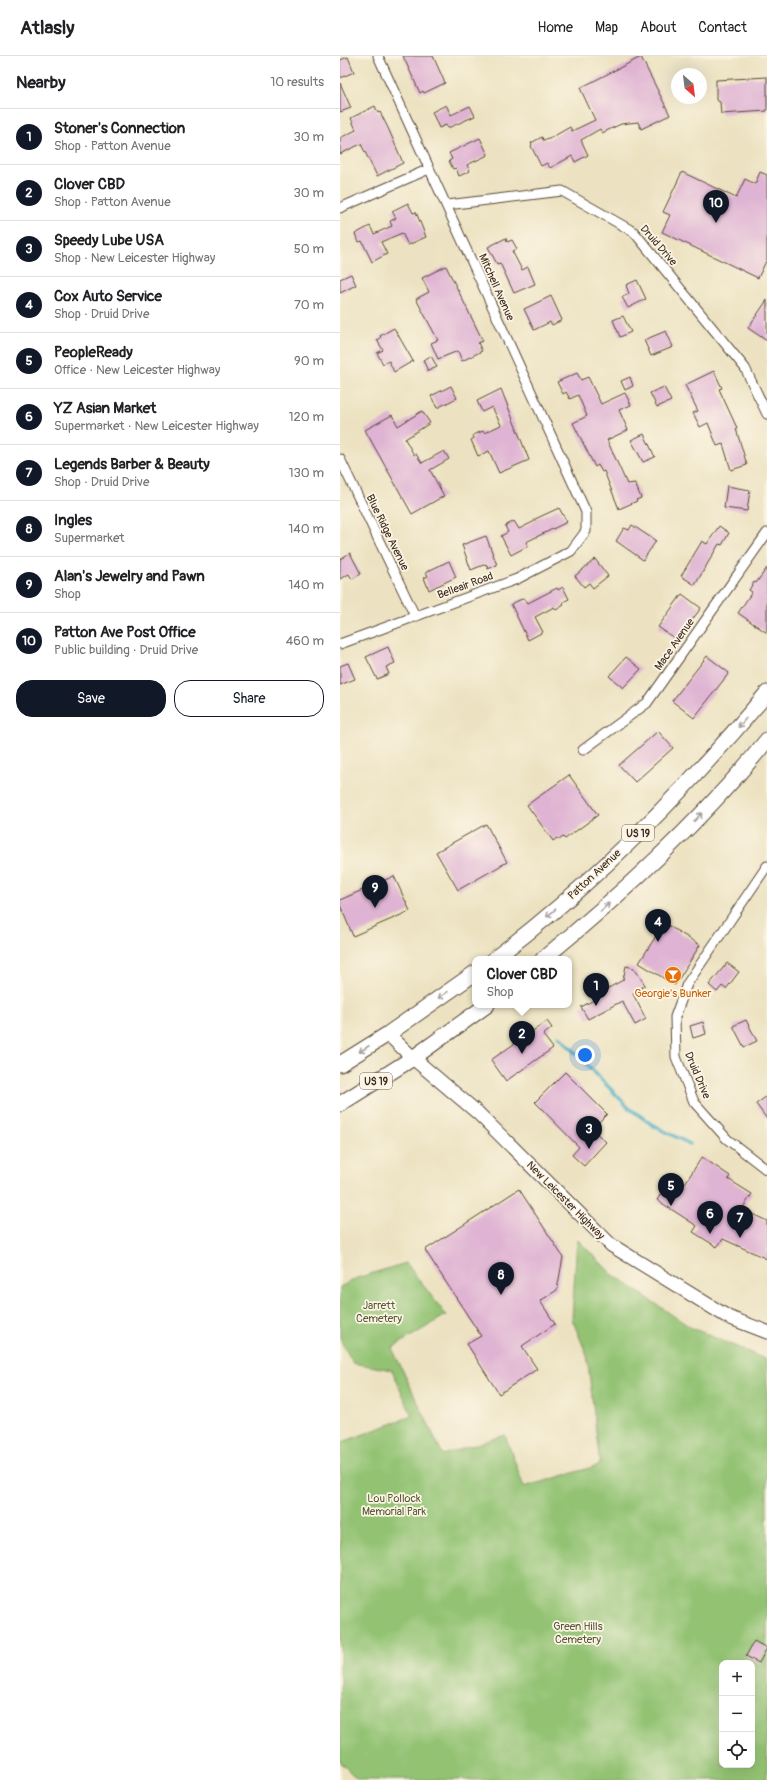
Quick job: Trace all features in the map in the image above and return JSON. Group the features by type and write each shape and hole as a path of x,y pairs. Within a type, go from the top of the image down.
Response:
{"main road":[{"name":"Patton Avenue","path":"498,956 529,933 581,888 661,811 738,728 767,693"},
{"name":"US 19","path":"547,956 603,909 684,832 767,740"},
{"path":"340,1064 388,1034 472,975"},
{"name":"US 19","path":"340,1104 413,1058 482,1008"},
{"name":"New Leicester Highway","path":"388,1034 413,1058 478,1113 611,1245 728,1317 767,1332"}],"street":[{"name":"Mitchell Avenue","path":"378,56 586,512 586,531"},
{"path":"340,208 430,169"},
{"name":"Druid Drive","path":"447,205 562,191 634,232 745,368 767,414"},
{"name":"Blue Ridge Avenue","path":"340,459 415,616"},
{"name":"Belleair Road","path":"340,644 517,579 571,551 586,531"},
{"name":"Mace Avenue","path":"583,750 647,703 767,533"},
{"name":"Druid Drive","path":"767,866 687,984 675,1017 676,1057 694,1102 726,1139 767,1170"}],"green space":[{"name":"Green Hills Cemetery","path":"577,1239 612,1274 690,1327 767,1360 767,1780 358,1780 340,1762 340,1443 412,1416 392,1370 353,1363 340,1339 340,1287 357,1278 406,1263 446,1315 392,1348 443,1455 505,1435 524,1487 600,1465 587,1355 572,1319"}],"building":[{"path":"403,56 433,56 445,83 424,93 423,91 420,93"},
{"path":"348,57 354,72 340,78 340,60"},
{"path":"641,57 670,115 641,129 638,122 621,124 602,133 600,129 581,140 588,155 575,162 572,156 550,168 547,163 541,166 531,143 542,137 543,140 549,139 570,127 572,131 595,120 580,88"},
{"path":"767,77 767,111 721,114 720,102 716,100 716,80"},
{"path":"340,83 351,108 340,112"},
{"path":"446,105 451,115 470,106 475,116 448,128 446,125 439,128 432,112"},
{"path":"375,106 378,113 380,112 389,130 403,163 377,176 361,144 340,154 340,138 356,130 351,118"},
{"path":"480,138 488,155 467,165 470,171 459,176 456,168 453,169 449,161 452,159 449,153"},
{"path":"682,172 736,198 745,179 755,184 760,172 767,175 767,259 758,278 662,232 670,215 663,212"},
{"path":"408,203 413,213 416,212 426,237 408,245 402,233 381,242 387,254 372,262 362,241 359,242 355,234 370,226 374,234 392,226 390,221 396,218 392,211"},
{"path":"506,238 507,242 512,240 517,249 512,251 522,270 528,267 535,284 514,293 500,263 497,264 488,247"},
{"path":"446,266 483,341 478,343 482,351 462,361 458,351 438,359 431,343 438,340 416,299 429,292 422,278"},
{"path":"351,274 356,285 340,293 340,279"},
{"path":"637,280 646,299 628,308 622,297 629,294 626,285"},
{"path":"551,296 562,320 552,325 550,322 534,330 524,309"},
{"path":"767,300 767,341 748,328"},
{"path":"623,316 631,332 620,337 613,320"},
{"path":"394,328 413,361 394,372 389,361 383,364 377,353 383,350 377,340 381,338 380,336"},
{"path":"666,331 673,347 651,356 644,340"},
{"path":"431,356 437,367 428,371 423,360"},
{"path":"714,371 722,388 719,389 737,428 736,429 747,465 731,470 723,444 717,446 708,423 700,427 693,413 698,411 685,385"},
{"path":"577,373 581,380 588,377 601,404 625,393 631,405 619,410 628,430 607,440 627,484 635,483 641,498 619,509 604,471 602,472 598,465 595,467 573,423 587,416 578,395 570,399 566,392 563,394 557,382"},
{"path":"630,377 633,386 625,390 621,381"},
{"path":"451,386 457,398 437,408 431,396"},
{"path":"664,387 671,401 657,407 650,393"},
{"path":"501,389 529,460 499,473 489,451 478,456 471,440 474,438 473,435 483,431 484,433 501,425 492,407 482,412 477,401"},
{"path":"422,411 430,423 405,439 414,455 416,454 422,463 444,451 449,459 430,470 444,496 412,514 365,430 392,415 398,426"},
{"path":"644,434 655,457 643,462 631,440"},
{"path":"727,486 750,490 747,511 724,508"},
{"path":"559,508 567,522 526,542 528,546 511,555 501,536 508,532 505,526 514,521 519,529 535,521 535,519"},
{"path":"632,525 656,541 643,560 616,541 624,528 629,530"},
{"path":"719,526 729,533 722,545 719,544 695,585 681,576 702,541 707,544"},
{"path":"486,536 497,565 488,569 486,564 471,570 462,545"},
{"path":"350,553 361,574 352,579 349,574 340,579 340,559"},
{"path":"595,559 608,576 593,588 589,583 584,587 575,576"},
{"path":"449,561 456,577 429,590 424,578 428,576 426,572"},
{"path":"767,568 767,633 738,613 752,592 749,590 754,582 756,583"},
{"path":"563,587 569,599 563,602 564,605 556,610 554,607 535,617 543,632 528,640 511,604 524,598 528,603 557,588 558,590"},
{"path":"682,594 701,608 677,640 658,627"},
{"path":"388,647 395,663 386,667 389,674 377,679 366,657"},
{"path":"707,656 729,673 694,718 672,701"},
{"path":"626,657 641,669 623,688 609,676"},
{"path":"348,663 355,679 340,685 340,666"},
{"path":"658,731 673,748 635,782 619,765"},
{"path":"569,775 598,815 565,839 563,837 559,840 557,838 553,841 527,805"},
{"path":"486,824 507,862 458,890 436,852"},
{"path":"394,876 410,911 353,936 340,905 340,900"},
{"path":"664,923 700,945 675,985 639,963"},
{"path":"727,963 739,972 726,989 722,986 717,992 709,985"},
{"path":"626,966 634,968 645,985 633,994 646,1019 635,1025 622,1001 588,1019 581,1007 605,994 603,991 623,980"},
{"path":"746,1020 757,1041 744,1047 733,1026"},
{"path":"547,1021 552,1028 543,1035 553,1048 506,1081 491,1060"},
{"path":"703,1022 706,1034 693,1038 690,1026"},
{"path":"565,1072 607,1114 592,1129 606,1142 584,1166 572,1155 579,1147 535,1102"},
{"path":"767,1096 767,1119 756,1104"},
{"path":"702,1157 730,1176 728,1179 752,1194 742,1209 767,1221 767,1259 723,1239 717,1247 693,1232 697,1226 657,1200 670,1180 682,1188"},
{"path":"519,1189 563,1257 557,1290 540,1301 555,1324 522,1346 537,1369 499,1394 467,1344 481,1336 425,1250"},
{"path":"754,1641 767,1648 759,1663 746,1656"}],"waterway":[{"path":"559,1036 629,1108 654,1126 690,1144"}],"place":[{"name":"Patton Ave Post Office","path":"716,223"},
{"name":"Alan's Jewelry and Pawn","path":"375,908"},
{"name":"Cox Auto Service","path":"658,942"},
{"name":"Georgie's Bunker","path":"673,975"},
{"name":"Stoner's Connection","path":"596,1006"},
{"name":"Clover CBD","path":"522,1054"},
{"name":"Speedy Lube USA","path":"589,1149"},
{"name":"PeopleReady","path":"671,1206"},
{"name":"YZ Asian Market","path":"710,1234"},
{"name":"Legends Barber & Beauty","path":"740,1238"},
{"name":"Ingles","path":"501,1295"}],"park label":[{"name":"Jarrett Cemetery","path":"379,1311"},
{"name":"Lou Pollock Memorial Park","path":"394,1504"}]}
